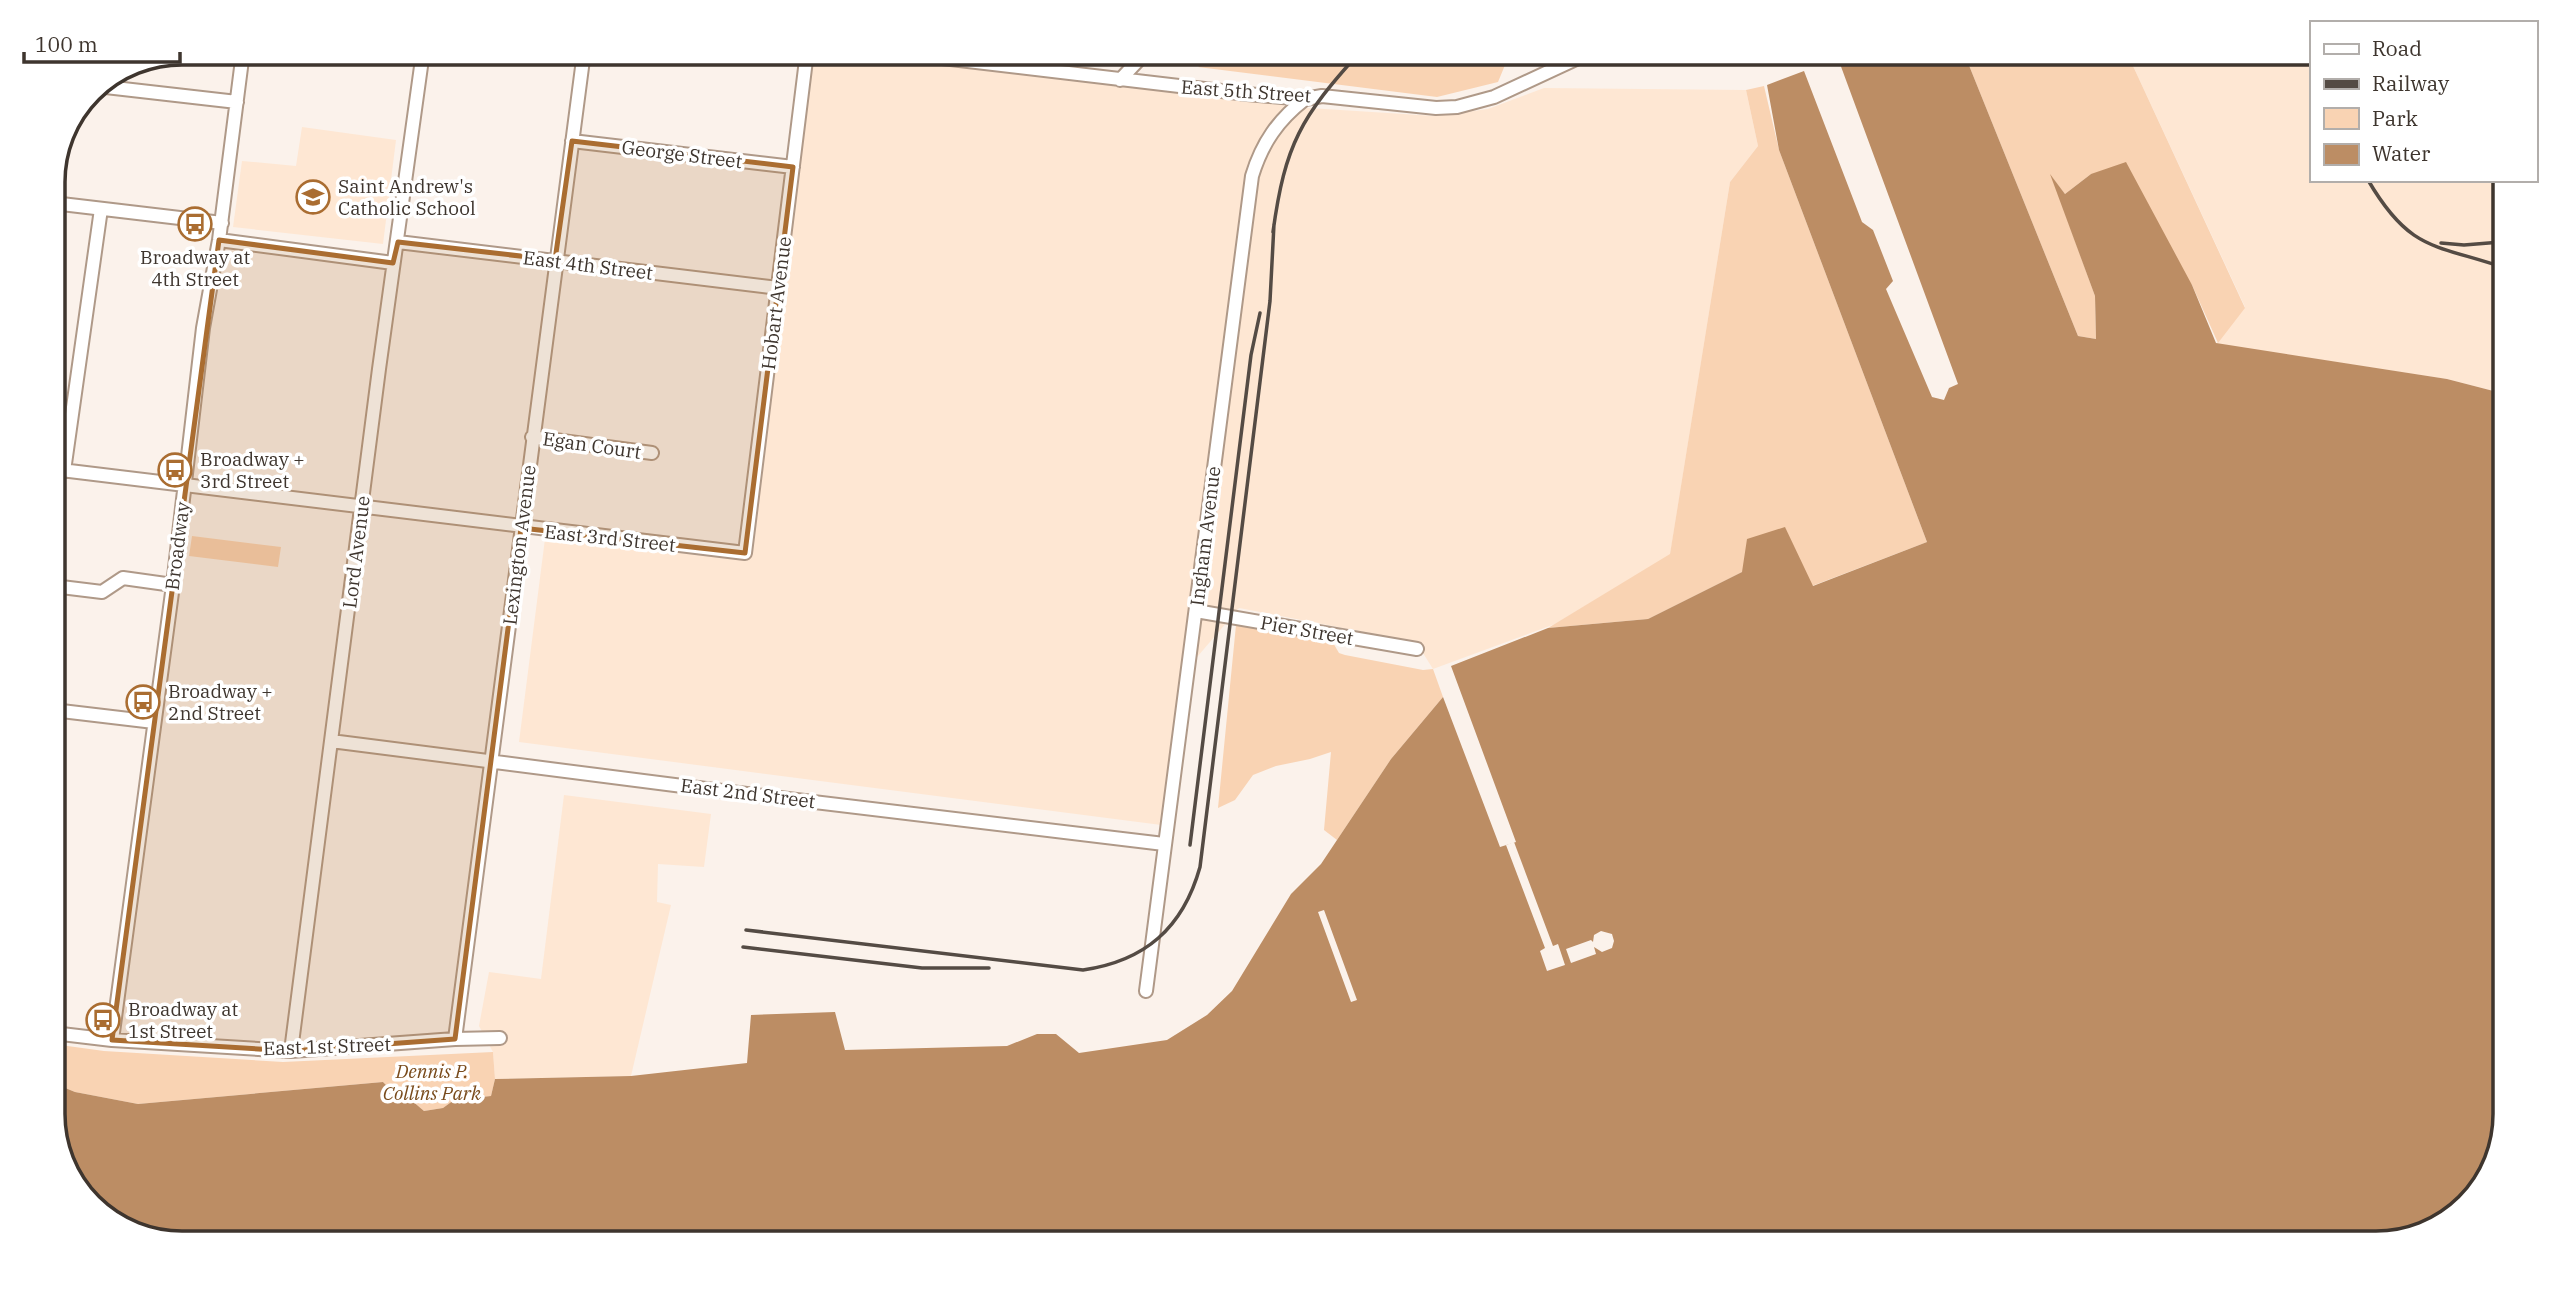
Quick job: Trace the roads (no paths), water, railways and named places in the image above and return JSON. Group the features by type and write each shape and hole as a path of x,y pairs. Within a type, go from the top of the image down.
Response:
{"street":[{"name":"Broadway","path":"112,1040 173,585 203,328 222,223 241,65"},
{"name":"Lord Avenue","path":"291,1051 393,263 421,65"},
{"name":"Lexington Avenue","path":"455,1038 581,65"},
{"name":"Hobart Avenue","path":"745,553 805,65"},
{"name":"East 5th Street","path":"996,65 1305,99 1322,96 1436,108 1457,107 1494,97 1563,65"},
{"path":"1120,80 1133,65"},
{"path":"112,88 237,102"},
{"name":"Ingham Avenue","path":"1146,991 1252,176 1259,154 1276,125 1305,99"},
{"name":"George Street","path":"572,141 793,167"},
{"path":"65,204 222,223"},
{"path":"65,433 101,209"},
{"path":"219,240 393,263"},
{"name":"East 4th Street","path":"398,242 778,288"},
{"name":"Egan Court","path":"532,437 652,453"},
{"name":"East 3rd Street","path":"65,471 745,553"},
{"path":"65,587 102,592 123,578 173,585"},
{"name":"Pier Street","path":"1196,611 1417,649"},
{"path":"65,711 154,722"},
{"name":"East 2nd Street","path":"331,741 1164,844"},
{"name":"East 1st Street","path":"65,1034 112,1040 291,1051 455,1038 500,1038"}],"water":[{"path":"1840,65 1969,65 2078,336 2096,339 2095,296 2050,174 2065,194 2091,174 2126,162 2192,285 2216,343 2447,379 2493,391 2493,1115 2489,1145 2481,1166 2464,1192 2441,1212 2407,1227 2377,1231 181,1231 144,1225 117,1212 94,1192 84,1179 71,1152 65,1122 65,1088 138,1104 383,1082 388,1087 397,1088 424,1111 443,1108 454,1100 491,1096 495,1079 631,1076 747,1063 751,1015 835,1012 845,1050 1007,1046 1037,1034 1056,1034 1079,1053 1167,1040 1207,1015 1232,991 1291,894 1321,864 1391,759 1443,697 1500,847 1516,842 1451,666 1548,628 1648,619 1742,572 1747,539 1785,527 1813,586 1927,542 1779,150 1767,85 1804,71 1862,222 1873,230 1893,281 1886,289 1932,397 1944,400 1949,388 1958,384"}],"railway":[{"path":"1273,232 1283,176 1299,133 1323,95 1349,65"},
{"path":"2369,182 2397,221 2411,233 2442,249 2493,264"},
{"path":"746,930 1083,970 1125,959 1143,950 1172,924 1193,889 1200,867 1270,301 1274,224"},
{"path":"2441,243 2464,245 2493,243"},
{"path":"1190,845 1251,355 1260,313"},
{"path":"743,947 922,968 989,968"}],"place":[{"name":"Saint Andrew's Catholic School","path":"313,197"},
{"name":"Broadway at 4th Street","path":"195,224"},
{"name":"Broadway + 3rd Street","path":"175,470"},
{"name":"Broadway + 2nd Street","path":"143,702"},
{"name":"Broadway at 1st Street","path":"103,1020"}],"park label":[{"name":"Dennis P. Collins Park","path":"432,1082"}]}
